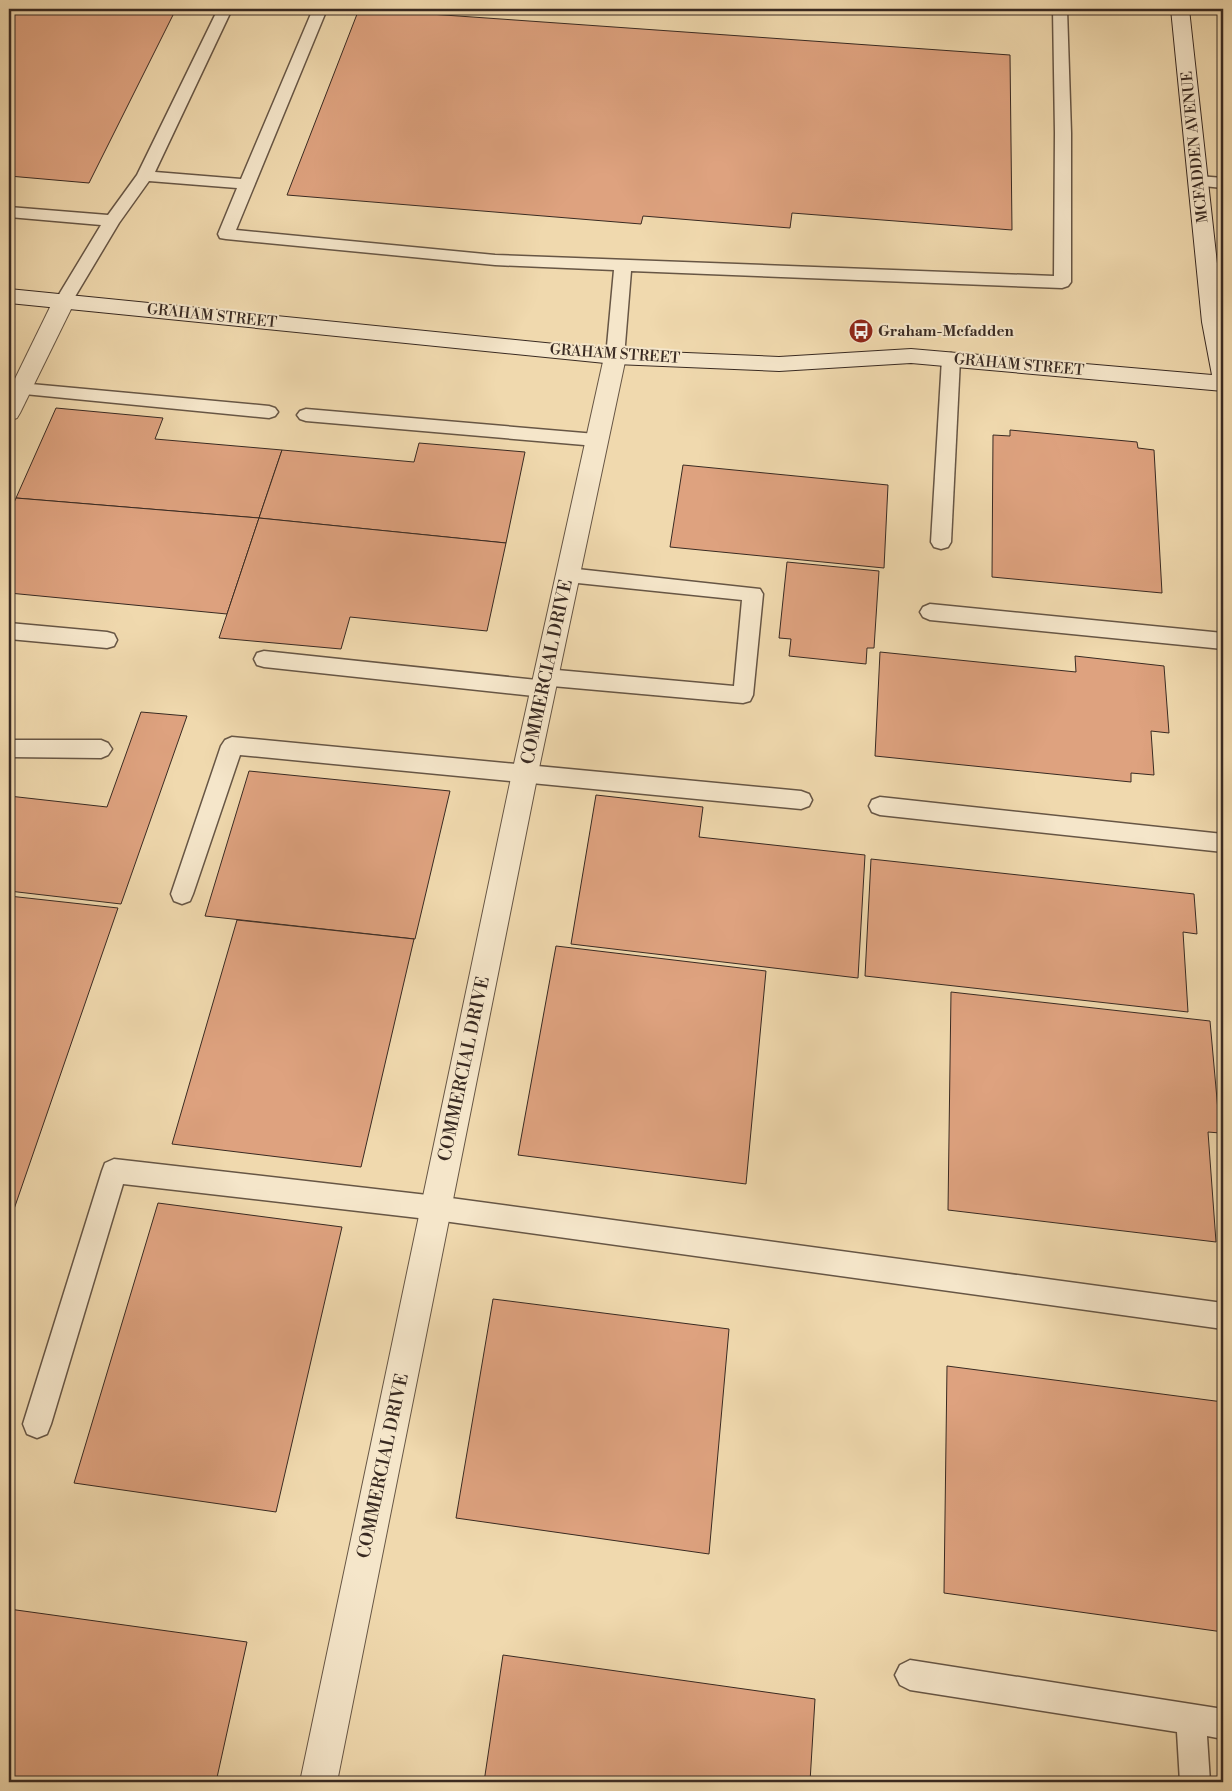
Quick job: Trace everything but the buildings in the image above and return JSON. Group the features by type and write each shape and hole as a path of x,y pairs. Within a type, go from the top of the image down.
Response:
{"street":[{"name":"MCFADDEN AVENUE","path":"1180,9 1213,322 1223,374"},
{"name":"GRAHAM STREET","path":"9,296 616,356 779,364 911,356 1223,382"},
{"path":"9,413 64,301"},
{"name":"COMMERCIAL DRIVE","path":"318,1782 525,773 596,440 616,356"}],"lane":[{"path":"64,301 112,221 145,176 226,9"},
{"path":"320,9 226,234 495,260 1062,282 1063,133 1060,9"},
{"path":"145,176 247,184"},
{"path":"1199,181 1223,183"},
{"path":"9,212 112,221"},
{"path":"616,356 623,265"},
{"path":"941,542 951,359"},
{"path":"20,389 269,412"},
{"path":"306,415 596,440"},
{"path":"264,659 544,683 743,695 753,594 568,575"},
{"path":"930,612 1223,642"},
{"path":"9,631 107,640"},
{"path":"182,894 232,746 801,800"},
{"path":"9,749 101,749"},
{"path":"880,806 1223,843"},
{"path":"37,1424 114,1171 436,1208 1223,1316"},
{"path":"910,1675 1223,1724"},
{"path":"1191,1719 1194,1782"}],"place":[{"name":"Graham-Mcfadden","path":"861,331"}]}
